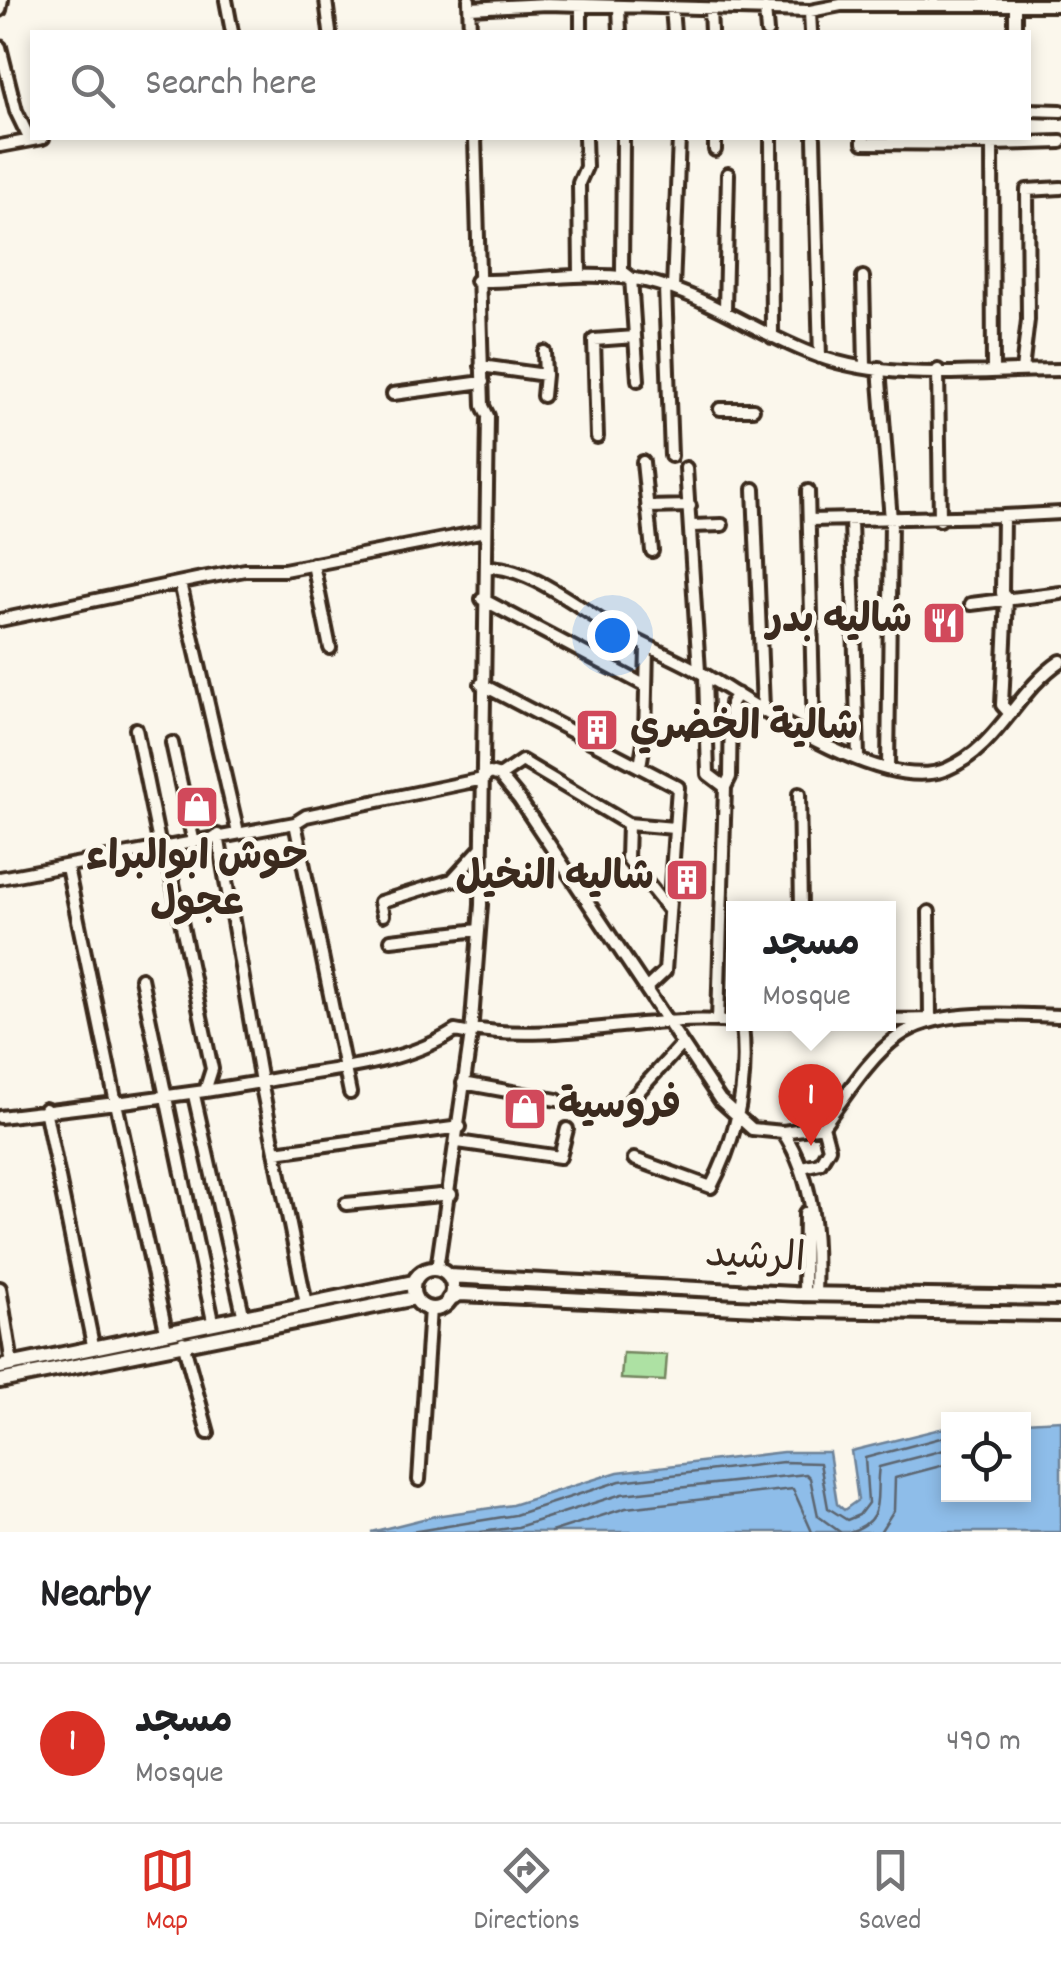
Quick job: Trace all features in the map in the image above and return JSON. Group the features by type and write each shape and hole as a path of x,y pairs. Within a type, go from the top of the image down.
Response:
{"main road":[{"path":"0,1381 415,1298 430,1308 449,1300 452,1285 442,1272 426,1270 414,1282 243,1314 6,1366"},
{"name":"الرشيد","path":"442,1272 810,1295 1061,1298"},
{"path":"414,1282 415,1298"},
{"name":"الرشيد","path":"449,1300 460,1294 803,1310 1061,1314"}],"street":[{"path":"0,10 2,0"},
{"path":"226,0 232,30"},
{"path":"326,0 330,30"},
{"path":"470,30 469,4 672,8 695,4 710,9 737,4 765,9 785,4 810,11 841,2 1061,5"},
{"path":"1015,5 1015,30"},
{"path":"581,6 582,30"},
{"path":"620,7 620,30"},
{"path":"672,8 674,30"},
{"path":"710,9 711,30"},
{"path":"765,9 767,30"},
{"path":"810,11 811,30"},
{"path":"0,47 16,111 30,131"},
{"path":"1031,110 1061,110"},
{"path":"0,146 31,140"},
{"path":"442,1272 472,1032 481,882 482,599 488,566 488,416 480,366 476,281 476,140"},
{"path":"580,274 579,183 586,167 585,140"},
{"path":"623,140 622,271 630,278 638,380"},
{"path":"671,456 669,288 679,140"},
{"path":"715,140 716,150"},
{"path":"771,140 772,337"},
{"path":"814,140 820,358"},
{"path":"863,140 1061,142"},
{"path":"992,144 993,372"},
{"path":"725,310 728,174"},
{"path":"1022,370 1028,320 1027,190 1061,188"},
{"path":"476,281 580,274 630,278 725,310 820,358 865,367 993,372 1061,370"},
{"path":"863,277 865,367"},
{"path":"597,438 594,340 635,337"},
{"path":"544,352 544,396"},
{"path":"480,366 544,374"},
{"path":"879,368 891,520 888,769"},
{"path":"938,370 940,520"},
{"path":"393,394 482,382"},
{"path":"720,409 753,409"},
{"path":"643,462 652,551"},
{"path":"686,468 708,774 726,787"},
{"path":"754,490 763,708"},
{"path":"808,492 814,738"},
{"path":"647,507 690,506"},
{"path":"808,520 940,520 1061,514"},
{"path":"1002,516 1002,593 1007,599 1002,705 1010,714"},
{"path":"851,520 858,757"},
{"path":"692,526 722,525"},
{"path":"0,620 245,570 313,564 485,531"},
{"path":"313,564 330,648"},
{"path":"488,566 541,586 814,738 888,769 912,774 944,770 987,745 1031,686 1061,661"},
{"path":"180,583 238,833"},
{"path":"971,604 1061,593"},
{"path":"482,599 646,686"},
{"path":"640,766 647,646"},
{"path":"482,684 678,787 665,971 646,989"},
{"path":"718,1021 726,787 730,776 731,703 737,694"},
{"path":"136,730 212,1068 222,1082 234,1086"},
{"path":"172,743 193,840"},
{"path":"500,776 522,761 628,824 674,828"},
{"path":"0,878 295,822 306,816 483,780 490,773 500,776 720,1100 752,1129 783,1132 823,1126 900,1035 959,1018"},
{"path":"799,794 802,901"},
{"path":"295,822 350,1093"},
{"path":"628,824 626,858 668,908"},
{"path":"218,835 261,1082 306,1304"},
{"path":"452,880 482,847"},
{"path":"67,867 166,1331"},
{"path":"383,914 380,902 452,880 481,882"},
{"path":"929,912 930,1019"},
{"path":"391,940 479,930"},
{"path":"140,978 212,1321"},
{"path":"896,1020 1061,1016"},
{"path":"0,1118 45,1109 166,1098 392,1059 435,1044 455,1031 554,1034 666,1022 726,1022"},
{"path":"634,1159 711,1187 732,1147 738,1117 742,1031"},
{"path":"629,1102 681,1045"},
{"path":"212,1068 199,1093 243,1314"},
{"path":"463,1082 557,1100"},
{"path":"45,1109 94,1345"},
{"path":"802,1168 820,1163 829,1148 823,1126"},
{"path":"275,1152 460,1127"},
{"path":"458,1142 560,1157 566,1129"},
{"path":"783,1132 808,1178 816,1252 810,1295"},
{"path":"346,1204 451,1194"},
{"path":"0,1288 6,1366"},
{"path":"419,1480 430,1308"},
{"path":"184,1342 208,1433"}],"green space":[{"path":"623,1353 667,1355 665,1381 621,1379"}],"water":[{"path":"1061,1420 1061,1532 371,1532 435,1516 512,1505 618,1472 783,1452 829,1452 837,1504 844,1510 858,1500 851,1451 941,1429 941,1502 1031,1502 1031,1422"}],"place":[{"name":"شاليه بدر","path":"944,623"},
{"name":"شالية الخضري","path":"597,730"},
{"name":"حوش ابوالبراء عجول","path":"197,807"},
{"name":"شاليه النخيل","path":"687,880"},
{"name":"فروسية","path":"525,1109"},
{"name":"مسجد","path":"811,1146"}]}
